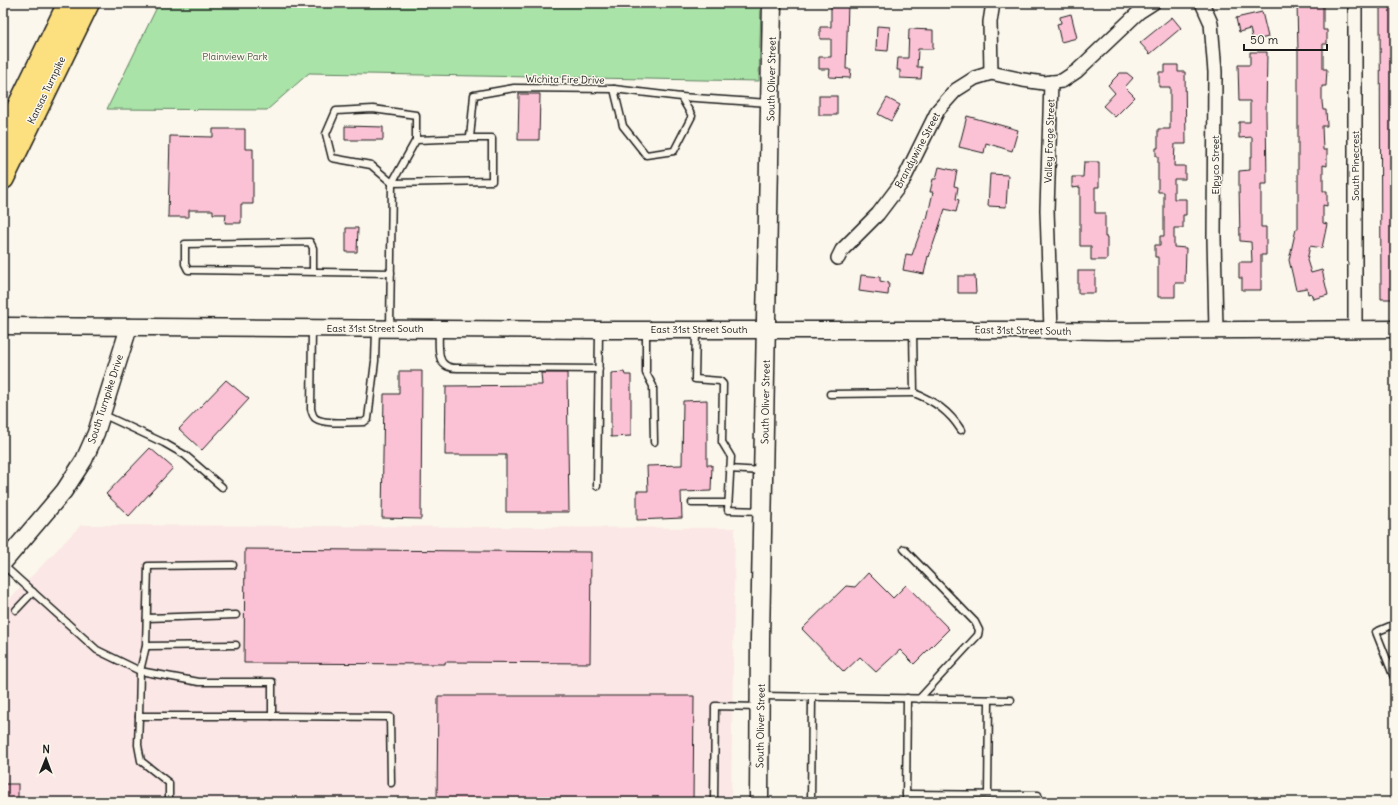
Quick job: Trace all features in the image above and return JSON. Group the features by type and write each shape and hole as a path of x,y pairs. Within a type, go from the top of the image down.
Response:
{"highway":[{"name":"Kansas Turnpike","path":"3,139 69,3"},
{"name":"Kansas Turnpike","path":"3,178 88,3"}],"main road":[{"name":"South Oliver Street","path":"759,802 763,471 772,3"}],"street":[{"path":"993,3 990,22 991,73 1044,83 1062,81 1077,71 1139,12 1153,3"},
{"name":"Elpyco Street","path":"1202,3 1211,24 1215,72 1214,237 1216,330"},
{"name":"South Pinecrest","path":"1355,3 1355,329"},
{"name":"Brandywine Street","path":"838,258 842,250 878,214 903,181 938,110 956,90 975,78 991,73"},
{"name":"Valley Forge Street","path":"1050,330 1047,210 1051,82"},
{"name":"East 31st Street South","path":"3,326 599,330 913,329 1107,331 1395,329"},
{"name":"South Turnpike Drive","path":"3,564 64,491 84,460 96,433 129,327"}],"lane":[{"name":"Wichita Fire Drive","path":"470,138 474,95 514,88 614,89 623,126 646,155 674,151 692,116 681,97"},
{"path":"614,89 681,97 770,103"},
{"path":"312,328 311,409 313,415 315,418 326,422 364,422 368,419 375,361 383,328 391,273 392,183 416,140 416,115 372,109 336,111 326,134 332,158 371,165 392,183 492,181 492,138 416,140"},
{"path":"314,272 313,248 310,242 185,244 185,264 188,270 314,272 391,273"},
{"path":"439,328 440,358 444,364 449,367 599,369"},
{"path":"646,329 646,373 653,386 654,442"},
{"path":"696,329 695,379 720,381 723,384 722,442 731,457 729,469 728,510 763,511"},
{"path":"913,329 914,393"},
{"path":"597,486 599,330"},
{"path":"830,394 914,393 924,397 945,410 954,418 961,430"},
{"path":"102,414 164,443 185,455 222,487"},
{"path":"729,469 763,471"},
{"path":"692,503 728,504"},
{"path":"904,549 975,622 979,630 978,635 919,699"},
{"path":"3,564 97,650 140,671 199,682 272,682 272,716"},
{"path":"169,802 169,783 141,760 138,745 140,671 146,646 148,566 233,565"},
{"path":"16,610 33,592"},
{"path":"147,618 236,615"},
{"path":"1395,624 1376,632 1395,680"},
{"path":"146,646 236,645"},
{"path":"811,802 812,697"},
{"path":"714,802 715,706 812,697 1011,700"},
{"path":"906,802 907,698"},
{"path":"988,795 989,700"},
{"path":"139,716 390,717 391,783"},
{"path":"906,794 1038,795 1037,802"}],"shaded area":[{"path":"81,525 735,528 731,802 3,802 3,606"}],"green space":[{"name":"Plainview Park","path":"159,3 761,3 759,81 309,73 267,110 107,109"}],"building":[{"path":"831,3 848,3 846,69 851,69 850,78 829,77 830,69 819,69 819,57 831,57 831,39 820,39 820,27 831,27"},
{"path":"1297,3 1323,3 1323,30 1327,30 1327,44 1323,44 1323,69 1327,69 1326,86 1322,86 1322,102 1323,110 1326,110 1327,126 1322,126 1323,150 1327,150 1327,166 1323,165 1323,191 1327,191 1327,206 1323,205 1323,223 1327,224 1322,248 1310,246 1307,260 1311,273 1322,270 1328,295 1313,299 1311,293 1308,294 1307,288 1296,290 1289,260 1296,229 1298,229"},
{"path":"1380,3 1395,3 1395,299 1381,299"},
{"path":"1262,12 1268,37 1253,41 1250,29 1239,32 1236,18"},
{"path":"1071,14 1077,38 1061,42 1057,24 1061,23 1060,17"},
{"path":"1172,17 1181,28 1150,54 1140,43"},
{"path":"877,26 890,27 888,51 876,50"},
{"path":"909,29 933,30 933,49 918,49 917,67 922,67 921,79 900,78 900,70 897,70 898,58 908,58"},
{"path":"1250,52 1267,52 1267,184 1261,184 1261,227 1266,227 1266,255 1261,255 1261,290 1242,290 1242,278 1239,278 1239,262 1252,262 1251,242 1240,241 1239,184 1239,171 1250,170 1250,157 1252,157 1252,137 1239,138 1239,122 1250,122 1250,101 1239,101 1238,65 1250,65"},
{"path":"1165,65 1178,65 1178,72 1185,72 1186,144 1175,144 1174,166 1185,166 1185,179 1174,179 1174,199 1186,199 1186,215 1183,215 1183,228 1174,228 1174,247 1186,248 1185,283 1175,283 1175,297 1158,297 1158,257 1155,257 1155,245 1160,245 1160,236 1164,236 1164,192 1158,192 1158,156 1156,156 1156,148 1158,148 1158,129 1170,129 1170,87 1159,87 1159,72 1165,72"},
{"path":"1120,73 1127,73 1133,78 1125,87 1135,97 1115,117 1103,106 1115,93 1108,85"},
{"path":"519,94 540,94 539,140 518,140"},
{"path":"819,96 837,96 837,115 819,115"},
{"path":"887,98 900,105 891,121 878,114"},
{"path":"967,116 1018,130 1012,151 986,143 984,153 959,147"},
{"path":"345,126 383,127 383,140 345,140"},
{"path":"213,129 245,129 245,149 253,149 253,204 241,204 241,223 225,223 226,214 213,214 213,210 189,210 189,217 168,217 170,136 213,137"},
{"path":"1084,162 1099,162 1099,187 1095,187 1095,213 1105,213 1107,260 1091,260 1091,246 1080,246 1080,187 1072,188 1072,177 1083,177"},
{"path":"939,167 957,171 954,186 958,187 956,199 959,200 956,212 945,209 929,257 928,256 924,274 903,270 906,254 912,255 925,219 927,219 933,192 930,192 933,179 936,179"},
{"path":"990,174 1008,175 1006,207 988,206"},
{"path":"346,228 358,228 357,252 346,252"},
{"path":"1078,271 1095,271 1095,293 1078,293"},
{"path":"861,275 880,277 880,281 889,283 888,295 859,291"},
{"path":"958,276 975,276 976,293 958,293"},
{"path":"399,371 422,371 421,519 382,518 384,394 399,394"},
{"path":"624,372 625,375 631,375 631,436 611,437 611,373"},
{"path":"541,373 567,373 569,512 506,512 506,455 445,455 446,386 542,385"},
{"path":"226,380 249,399 202,450 179,429"},
{"path":"707,400 707,465 712,465 711,491 681,492 682,518 637,520 637,491 648,491 647,466 682,465 683,401"},
{"path":"150,448 173,468 129,516 106,494"},
{"path":"245,549 591,552 590,663 244,663"},
{"path":"868,573 893,598 906,585 949,629 914,664 900,650 876,672 860,657 844,672 802,629 846,586 855,587"},
{"path":"438,696 694,696 693,802 437,802"},
{"path":"3,784 18,784 18,802 3,802"}]}
